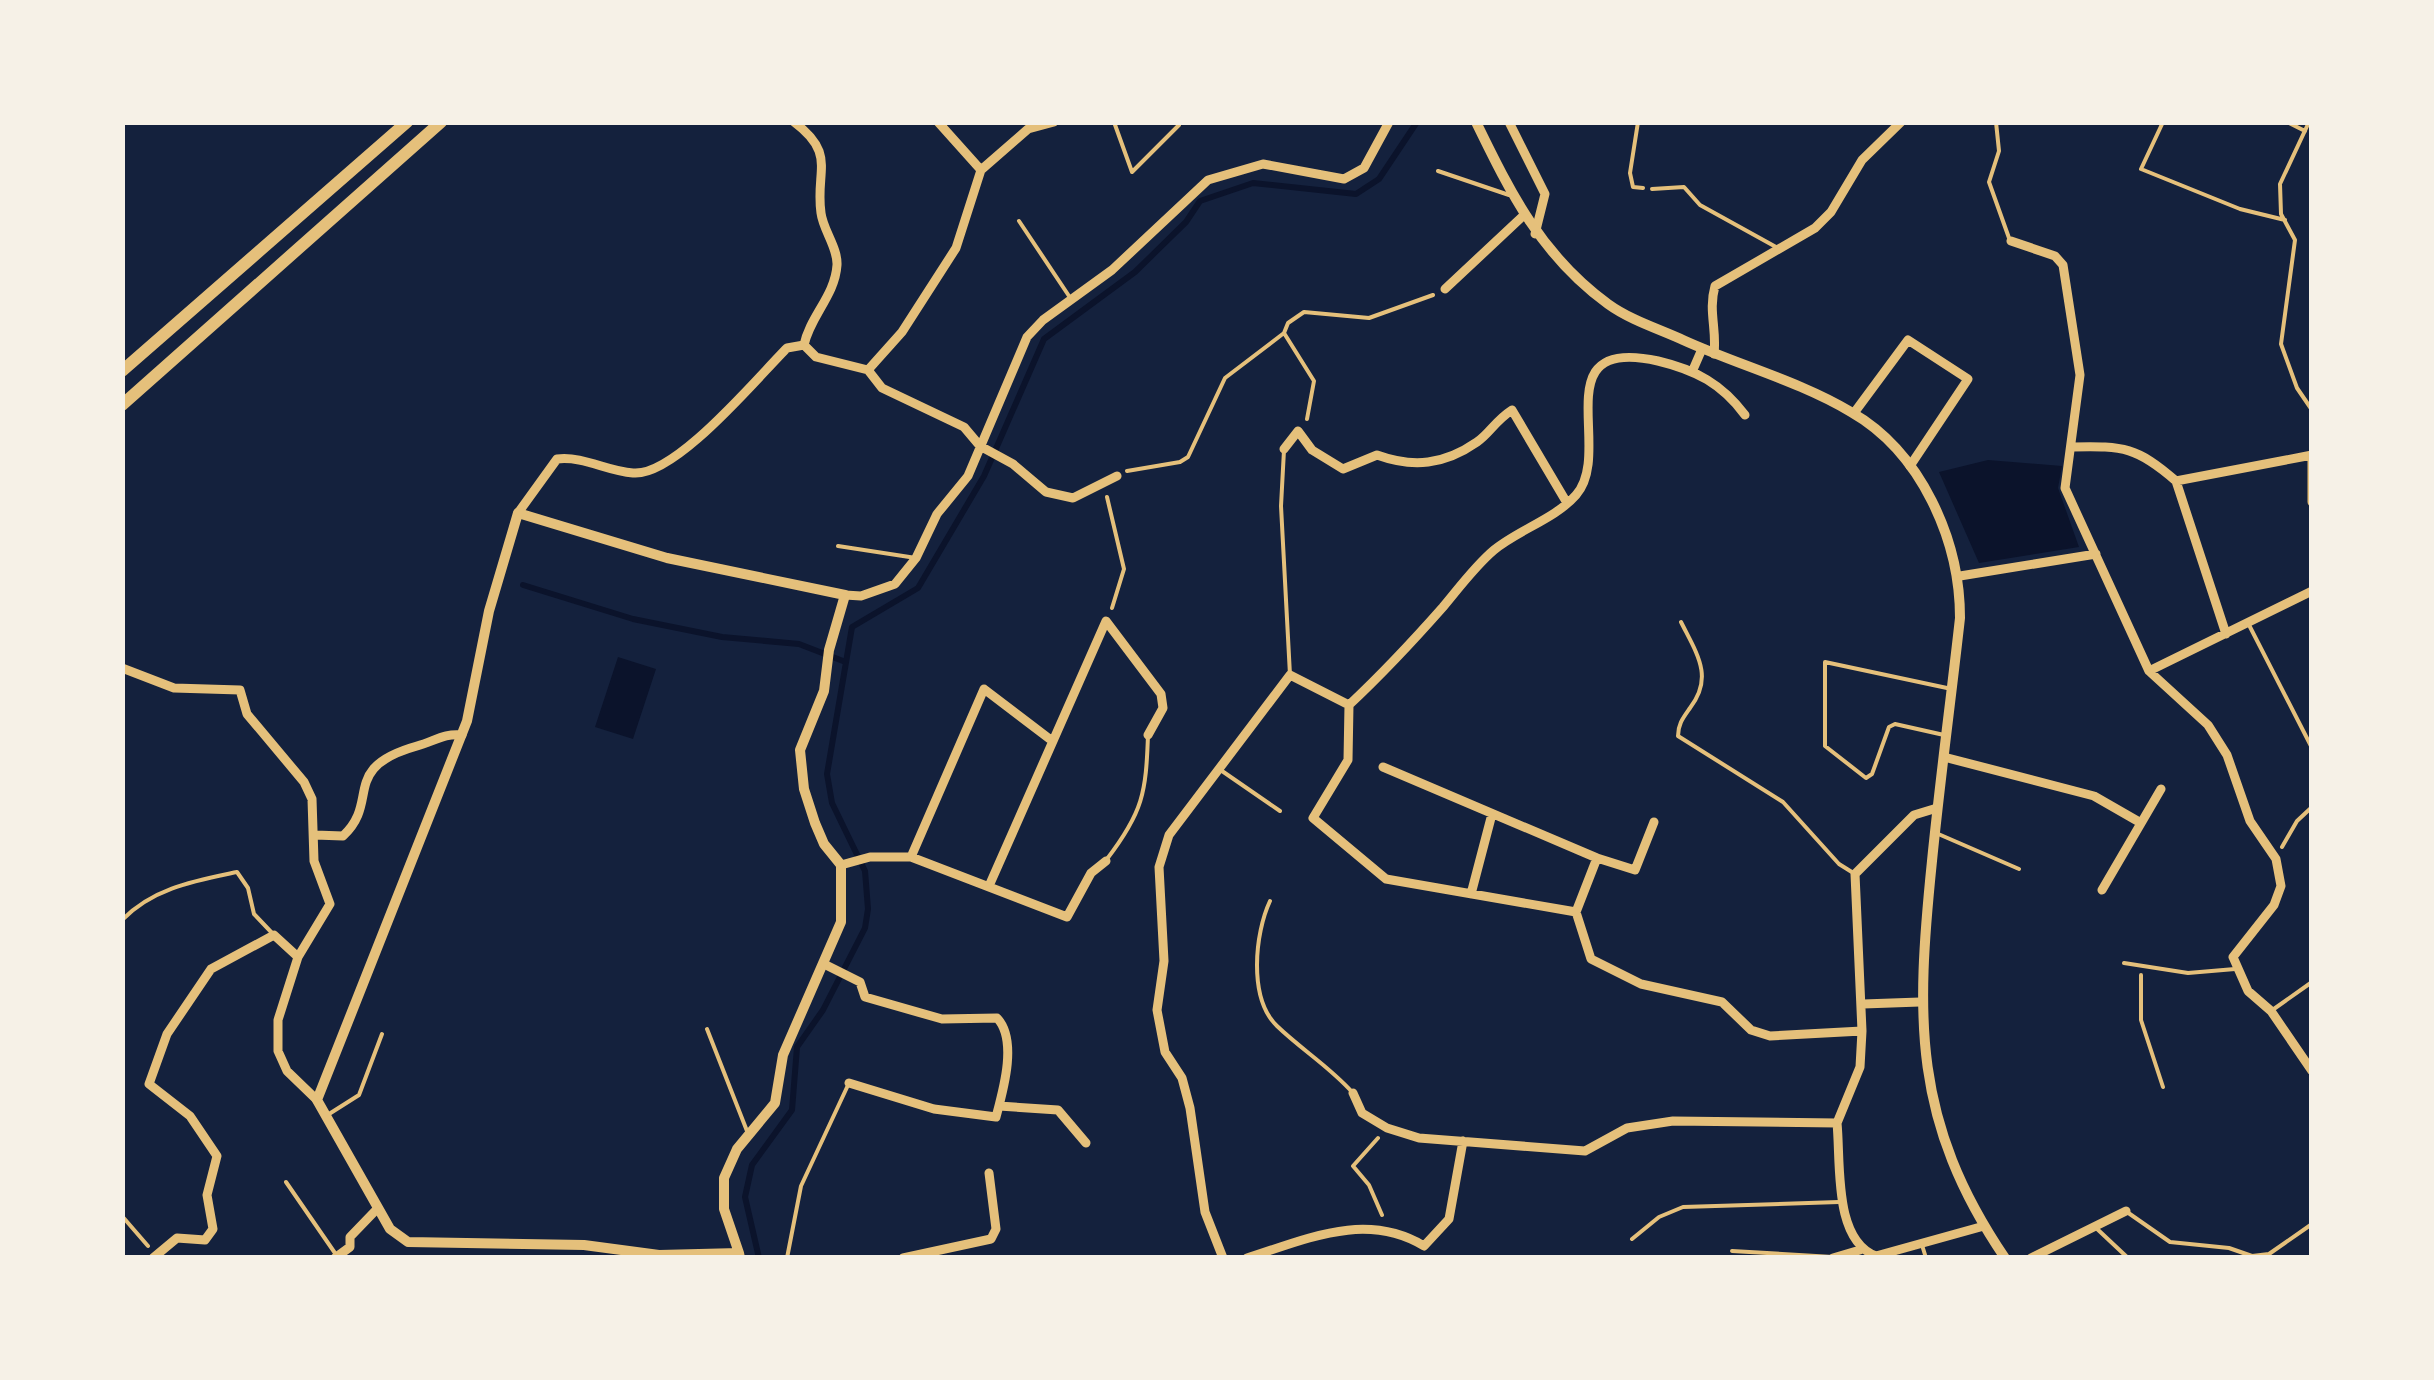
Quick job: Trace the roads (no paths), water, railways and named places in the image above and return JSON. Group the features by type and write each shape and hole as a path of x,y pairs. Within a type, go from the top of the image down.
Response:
{"main road":[{"path":"122,372 407,122"},
{"path":"122,405 442,122"}],"street":[{"path":"317,1100 462,735 489,611 518,512 557,459 573,457 635,474 667,465 787,348 804,344 828,301 837,263 821,212 824,161 810,134 794,122"},
{"path":"938,122 981,170"},
{"path":"868,370 902,332 956,248 981,170 1028,129 1054,122"},
{"path":"518,512 667,558 845,595 861,596 894,584 916,558 937,514 968,476 1027,337 1112,270 1208,180 1264,164 1344,179 1364,168 1389,122"},
{"path":"1476,122 1522,216 1576,280 1612,308 1854,413 1910,466 1942,523 1960,576 1920,1002 1933,1101 1951,1159 1984,1226 2005,1258"},
{"path":"1509,122 1545,194 1535,234"},
{"path":"1692,372 1708,352 1717,329 1708,308 1715,286 1776,247 1815,228 1832,212 1862,160 1901,122"},
{"path":"1445,289 1522,216"},
{"path":"2011,241 2055,256 2063,265 2080,375 2065,488 2149,671 2208,725 2227,755 2250,821 2276,859 2281,886 2274,905 2233,957 2235,969 2248,991 2271,1010 2312,1070"},
{"path":"1854,413 1908,340 1968,379 1910,466"},
{"path":"804,344 816,357 868,370 882,388 940,412 964,427 980,446 1060,497 1073,498 1117,476"},
{"path":"1576,912 1386,879 1313,818 1348,760 1348,705 1390,667 1492,551 1567,503 1586,482 1590,467 1586,390 1600,367 1628,354 1692,372 1726,389 1745,415"},
{"path":"1284,449 1298,431 1312,450 1343,469 1377,455 1400,463 1426,464 1480,440 1492,422 1512,410 1567,503"},
{"path":"2073,447 2124,446 2146,455 2176,481 2226,634"},
{"path":"2176,481 2312,456 2312,502"},
{"path":"1960,576 2096,554"},
{"path":"2149,671 2312,592"},
{"path":"122,668 174,688 240,690 247,714 304,782 312,800 314,861 330,904 298,957 278,1020 278,1051 287,1071 317,1100 390,1229 408,1242 584,1245 659,1256 739,1255 724,1209 724,1178 736,1149 775,1103 784,1055 830,966 841,922 841,865 824,844 815,823 804,788 800,750 824,691 829,650 845,595"},
{"path":"989,886 1050,740 1106,622 1161,694 1163,708 1148,735"},
{"path":"1223,1258 1206,1212 1190,1108 1182,1078 1166,1052 1157,1010 1164,961 1159,867 1169,835 1290,675 1348,705"},
{"path":"910,857 984,690 1050,740"},
{"path":"315,835 343,836 351,828 365,783 382,756 444,734 462,735"},
{"path":"1944,757 2094,796 2141,824"},
{"path":"1383,768 1597,858 1636,870 1654,822"},
{"path":"2102,890 2162,789"},
{"path":"1937,808 1914,815 1855,874 1863,1004 1860,1067 1838,1123 1844,1202 1852,1240 1860,1250 1876,1256 1984,1226"},
{"path":"1471,894 1492,814"},
{"path":"841,865 870,857 910,857 1066,916 1092,873 1106,861"},
{"path":"1597,858 1576,912 1591,959 1641,984 1722,1002 1751,1030 1770,1036 1862,1031"},
{"path":"154,1256 177,1238 205,1240 213,1229 207,1194 217,1156 190,1116 150,1084 167,1034 212,969 274,935 298,957"},
{"path":"830,966 860,982 866,997 901,1009 942,1019 997,1018 1002,1023 1006,1065 996,1117 934,1109 849,1084"},
{"path":"1863,1004 1920,1002"},
{"path":"1352,1093 1362,1112 1387,1128 1419,1138 1585,1151 1627,1128 1673,1121 1838,1123"},
{"path":"999,1106 1058,1110 1086,1144"},
{"path":"1247,1258 1339,1230 1388,1229 1424,1246 1449,1219 1463,1142"},
{"path":"903,1258 991,1239 996,1229 990,1173"},
{"path":"336,1257 350,1247 350,1237 377,1209"},
{"path":"2031,1258 2126,1212"},
{"path":"468,1258 470,1244"},
{"path":"579,1258 584,1245"},
{"path":"1833,1257 1860,1250"}],"lane":[{"path":"1114,122 1132,172 1180,125"},
{"path":"1996,122 1998,151 1989,182 2011,241"},
{"path":"2163,122 2141,169 2240,209 2286,220"},
{"path":"2288,122 2305,131"},
{"path":"2309,122 2280,184 2282,214 2294,240 2281,344 2297,388 2312,410"},
{"path":"1438,171 1511,196"},
{"path":"1652,190 1684,187 1700,205 1776,247"},
{"path":"1019,222 1071,299"},
{"path":"1284,449 1281,506 1290,675"},
{"path":"838,546 916,558"},
{"path":"1681,622 1704,672 1703,691 1678,724 1678,736 1784,802 1839,864 1855,874"},
{"path":"2248,623 2312,748"},
{"path":"1946,736 1895,724 1889,728 1872,774 1866,778 1824,746 1825,662 1952,688"},
{"path":"1106,861 1128,833 1146,792 1148,735"},
{"path":"1218,768 1280,811"},
{"path":"1935,832 2018,869"},
{"path":"122,920 141,900 184,884 237,872 248,888 254,914 274,935"},
{"path":"1270,901 1259,925 1258,967 1273,1024 1330,1068 1352,1093"},
{"path":"2124,963 2188,973 2235,969"},
{"path":"2271,1010 2312,982"},
{"path":"706,1029 749,1136"},
{"path":"325,1116 359,1095 382,1034"},
{"path":"787,1258 801,1186 849,1084"},
{"path":"286,1182 336,1257"},
{"path":"1632,1238 1659,1217 1684,1207 1844,1202"},
{"path":"2126,1212 2170,1242 2228,1248 2252,1256 2269,1254 2312,1224"},
{"path":"2095,1226 2128,1258"},
{"path":"1922,1245 1926,1258"},
{"path":"1732,1251 1833,1257"}],"water":[{"path":"1988,460 2062,466 2058,488 2079,547 1979,563 1939,472"},
{"path":"618,657 656,669 633,739 595,727"}],"waterway":[{"path":"759,1258 745,1197 752,1165 792,1110 797,1047 823,1010 865,928 868,909 865,871 832,803 827,774 852,627 918,588 984,476 1044,339 1135,272 1186,222 1200,201 1253,183 1356,194 1379,179 1417,122"},
{"path":"523,585 633,619 722,637 799,644 843,661"}]}
